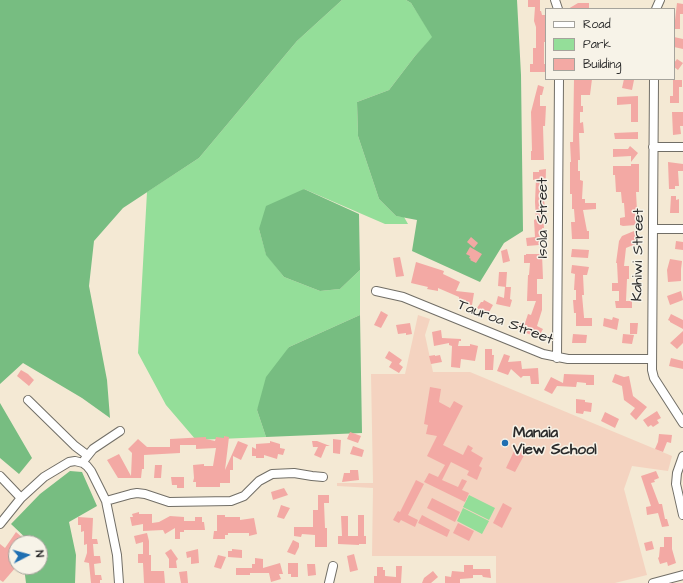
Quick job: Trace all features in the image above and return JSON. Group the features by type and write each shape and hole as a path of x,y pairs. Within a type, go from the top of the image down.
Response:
{"street":[{"name":"Isola Street","path":"557,358 559,80"},
{"name":"Kahiwi Street","path":"654,80 652,359 654,378 683,423"},
{"path":"654,147 683,147"},
{"path":"653,229 683,229"},
{"name":"Tauroa Street","path":"376,291 403,297 543,354 557,358 652,359"},
{"path":"28,400 75,446 87,455"},
{"path":"83,463 87,455 100,444 120,431"},
{"path":"683,456 677,473 676,484 683,514"},
{"path":"0,524 21,498 44,477 69,462 75,461 83,463 91,471 106,501 118,555 119,583"},
{"path":"106,501 137,493 145,494 169,502 231,501 244,496 259,481 272,474 294,473 323,477"},
{"path":"0,476 21,498"},
{"path":"329,583 333,566"},
{"path":"653,583 683,575"}],"shaded area":[{"name":"Manaia View School","path":"418,315 430,319 425,335 433,372 470,372 672,456 668,471 632,466 624,489 647,575 615,583 496,583 496,556 372,556 373,488 337,486 337,483 373,483 371,374 405,374"}],"green space":[{"path":"0,0 342,0 297,41 199,158 123,208 94,241 89,286 107,380 110,418 82,398 23,363 0,384"},
{"path":"342,0 406,0 411,3 433,37 415,56 389,90 357,102 358,136 379,199 396,216 404,217 408,224 385,224 304,189 259,229 266,254 284,277 320,291 340,289 360,270 360,315 289,347 257,410 266,437 196,440 166,405 138,353 147,192 199,158 297,41"},
{"path":"406,0 517,0 521,75 523,231 504,243 480,282 412,251 417,220 396,216 379,199 358,136 357,102 389,90 415,56 432,37 411,3"},
{"path":"304,189 359,214 360,270 340,289 320,291 284,277 266,255 259,229 266,206"},
{"path":"360,315 362,433 266,437 257,410 266,377 289,347"},
{"path":"0,403 32,458 19,474 0,458"},
{"path":"70,471 82,472 97,506 69,522 76,555 75,583 26,583 25,575 48,575 48,535 23,535 11,524 40,494"},
{"path":"469,495 495,508 489,520 463,507"},
{"path":"463,508 489,521 482,534 457,521"}],"building":[{"path":"528,0 540,0 540,11 542,15 545,15 545,72 530,72 530,64 533,64 533,48 536,48 536,27 534,21 535,7 528,7"},
{"path":"578,3 589,3 589,8 570,8"},
{"path":"677,3 683,4 683,14 680,14 680,29 675,29"},
{"path":"675,37 683,39 683,49 675,47"},
{"path":"677,59 683,63 678,70 675,68 675,62"},
{"path":"574,80 592,80 590,95 581,95 581,106 583,106 583,112 580,112 580,123 583,122 584,133 579,133 580,160 578,160 580,180 583,181 582,199 585,199 585,203 596,203 596,209 583,210 587,231 589,231 589,239 572,239 571,222 575,222 574,209 572,209 572,194 570,194 570,142 573,142"},
{"path":"624,80 634,80 632,90 622,88"},
{"path":"673,80 682,80 682,87 679,87 679,103 670,103 670,96 673,96"},
{"path":"538,85 544,87 542,95 540,95 540,106 546,106 545,126 543,126 544,160 531,160 531,112"},
{"path":"638,96 638,122 631,122 631,104 617,105 617,97"},
{"path":"672,112 683,112 683,126 680,126 681,134 673,135"},
{"path":"638,132 638,139 615,139 614,133"},
{"path":"630,146 638,153 631,162 631,156 613,157 613,149 628,149"},
{"path":"668,162 683,164 683,171 678,171 679,186 675,186 675,189 669,189"},
{"path":"631,164 639,164 639,192 636,192 637,211 635,211 636,225 623,226 620,225 620,218 625,217 624,203 622,203 621,192 616,192 613,166 631,166"},
{"path":"546,169 544,200 546,216 543,216 543,240 540,240 539,245 527,246 526,238 535,237 534,220 536,219 536,179 533,180 533,172 539,172 539,170"},
{"path":"671,196 676,196 676,200 679,199 679,213 670,213"},
{"path":"634,231 638,243 626,248 624,266 629,266 626,301 632,301 632,308 616,308 615,301 619,301 619,291 612,291 612,283 618,283 616,263 619,241 622,236"},
{"path":"471,237 478,243 474,248 467,242"},
{"path":"676,241 683,242 683,250 675,249"},
{"path":"470,247 482,254 476,263 470,260 470,256 466,254"},
{"path":"507,249 510,261 503,263 501,251"},
{"path":"572,249 589,250 588,258 571,257"},
{"path":"542,254 543,279 537,279 537,294 542,294 542,310 537,326 543,329 538,338 524,332 526,330 513,329 513,323 525,323 528,314 531,315 536,301 527,301 530,263 524,263 524,255"},
{"path":"400,257 404,276 396,277 393,258"},
{"path":"670,259 682,261 681,281 668,282 667,270"},
{"path":"416,262 444,271 443,274 460,282 456,291 474,293 472,305 465,304 466,300 459,299 459,297 438,288 438,291 427,289 428,287 411,283"},
{"path":"572,265 589,267 587,275 583,275 584,295 582,295 584,318 592,318 592,326 576,326 576,313 574,313 573,300 576,300 576,290 574,290 575,274 571,273"},
{"path":"499,272 507,272 506,287 498,286"},
{"path":"505,287 511,287 510,299 512,300 510,307 496,304 498,296 504,298"},
{"path":"681,291 683,300 670,305 667,296"},
{"path":"484,300 493,305 488,314 477,308"},
{"path":"381,311 388,315 381,328 374,325"},
{"path":"671,314 683,320 683,329 668,320"},
{"path":"613,317 619,319 617,330 603,326 604,318 612,320"},
{"path":"410,323 412,334 398,334 396,325"},
{"path":"630,323 638,323 637,334 630,334"},
{"path":"441,330 442,338 461,339 458,346 470,346 470,344 478,346 475,361 461,359 460,368 451,367 452,346 449,345 449,343 434,346 432,332"},
{"path":"683,331 683,343 677,349 670,343"},
{"path":"573,334 587,335 586,343 572,343"},
{"path":"623,334 634,335 632,344 622,343"},
{"path":"485,349 492,349 492,355 494,355 493,370 485,370"},
{"path":"389,351 402,360 399,364 403,367 399,373 389,367 392,362 385,358"},
{"path":"504,354 510,356 508,362 521,361 522,369 538,368 539,384 531,384 530,376 523,376 521,378 511,369 508,375 497,371"},
{"path":"440,355 442,362 431,364 429,356"},
{"path":"671,358 683,361 683,369 669,366"},
{"path":"21,370 34,380 29,386 17,376"},
{"path":"564,374 594,375 594,385 586,385 586,383 577,382 576,387 557,386 552,394 544,390 551,377 563,383"},
{"path":"615,374 624,377 629,376 633,396 647,407 636,420 630,414 635,408 624,400 622,386 612,382"},
{"path":"430,387 441,389 439,402 450,408 454,401 463,406 443,445 463,455 468,445 473,448 471,451 483,458 479,466 482,468 477,480 467,475 469,471 451,462 442,480 458,487 462,479 467,481 462,490 469,493 465,502 424,482 429,473 438,477 445,465 427,456 437,436 426,434 428,425 424,424"},
{"path":"576,399 585,400 585,402 592,403 591,412 584,411 583,414 576,413"},
{"path":"657,411 661,418 657,420 659,423 653,427 651,425 648,427 643,420"},
{"path":"605,412 619,419 615,428 601,421"},
{"path":"350,432 361,436 358,443 347,439"},
{"path":"659,434 672,435 671,443 667,442 663,452 655,449"},
{"path":"224,436 229,437 225,470 238,441 248,445 241,460 233,456 233,470 230,470 230,483 220,483 220,487 196,487 196,482 193,482 193,465 204,464 204,466 213,466 216,448 196,449 196,445 180,445 180,453 144,455 144,469 142,469 141,478 118,478 107,460 119,454 131,476 132,453 128,449 138,439 147,447 170,447 170,439 206,437 206,439 215,441 216,437 224,438"},
{"path":"333,439 341,440 340,454 333,453"},
{"path":"270,441 280,444 280,448 285,449 283,455 278,454 277,459 264,455 264,458 256,458 256,456 252,456 252,447 256,449 256,444 270,443"},
{"path":"312,441 317,441 330,446 326,446 321,458 314,455 318,447 313,447"},
{"path":"523,445 528,448 515,472 506,468 516,447 520,450"},
{"path":"353,446 364,450 362,457 350,454"},
{"path":"155,465 162,465 161,478 154,478"},
{"path":"350,470 358,470 359,480 342,482 344,473 350,473"},
{"path":"656,471 659,478 654,480 655,482 651,483 659,504 662,504 665,519 667,519 669,526 662,527 658,513 647,515 646,507 651,506 641,476"},
{"path":"171,477 184,477 184,488 177,488 177,485 172,485"},
{"path":"416,480 424,484 408,515 418,520 415,527 401,520 399,523 393,520 398,511 400,512"},
{"path":"284,488 288,495 273,500 271,492"},
{"path":"318,495 329,495 329,503 324,503 325,528 327,528 327,547 315,547 315,535 302,534 301,537 294,536 294,527 313,527 313,510 318,510"},
{"path":"432,498 460,512 455,522 427,508"},
{"path":"503,503 512,508 502,528 493,523"},
{"path":"281,505 290,508 284,519 277,517"},
{"path":"139,512 139,514 152,514 152,523 159,522 170,516 184,517 184,521 195,521 195,517 202,517 205,530 184,530 184,532 180,532 180,539 175,539 175,528 165,534 163,530 143,531 143,524 132,526 130,517 133,517 132,514"},
{"path":"217,515 225,515 225,517 240,517 240,520 254,518 257,534 249,536 249,533 228,533 228,535 225,535 225,539 213,539 214,531 217,531"},
{"path":"358,515 364,515 364,536 366,536 366,544 338,544 338,536 342,536 341,516 348,516 348,536 358,536"},
{"path":"422,515 450,530 447,537 418,523"},
{"path":"78,517 93,518 92,539 97,539 98,544 93,544 94,556 100,556 101,563 94,564 95,575 101,575 102,580 100,580 100,583 91,583 89,563 84,562 87,553 87,544 84,545 84,531 81,532 81,525 78,525"},
{"path":"458,523 474,531 469,541 453,533"},
{"path":"147,533 149,541 149,555 151,555 151,571 164,571 165,583 144,583 143,563 138,563 138,554 143,554 143,542 136,544 134,536"},
{"path":"664,537 672,537 672,549 676,563 668,566 667,562 660,564 658,558 660,547 664,547"},
{"path":"293,540 299,543 299,547 295,555 287,552"},
{"path":"652,541 654,549 646,551 644,543"},
{"path":"0,544 5,548 8,544 9,575 3,582 0,580"},
{"path":"171,549 178,559 176,561 177,568 169,568 169,559 165,553"},
{"path":"198,549 199,563 191,564 191,557 187,558 186,552"},
{"path":"232,549 242,550 242,558 228,557 228,551 232,551"},
{"path":"354,554 358,570 350,572 347,556"},
{"path":"218,555 226,557 221,569 214,567"},
{"path":"255,558 263,559 263,568 280,563 283,574 279,574 281,579 271,582 269,573 236,575 236,568 252,568 252,564 255,564"},
{"path":"288,563 298,563 298,577 291,577 291,574 288,574"},
{"path":"307,564 315,564 316,575 308,576"},
{"path":"464,565 473,565 473,569 490,569 491,578 483,577 482,575 473,575 473,578 460,579 460,583 445,583 445,576 451,577 452,571 464,572"},
{"path":"396,566 402,566 401,583 374,583 374,576 377,576 377,567 383,567 383,570 385,570 385,576 396,577"},
{"path":"187,571 188,583 181,583 179,572"},
{"path":"433,571 438,577 431,583 422,583 424,578"}],"place":[{"name":"Manaia View School","path":"505,443"}]}
